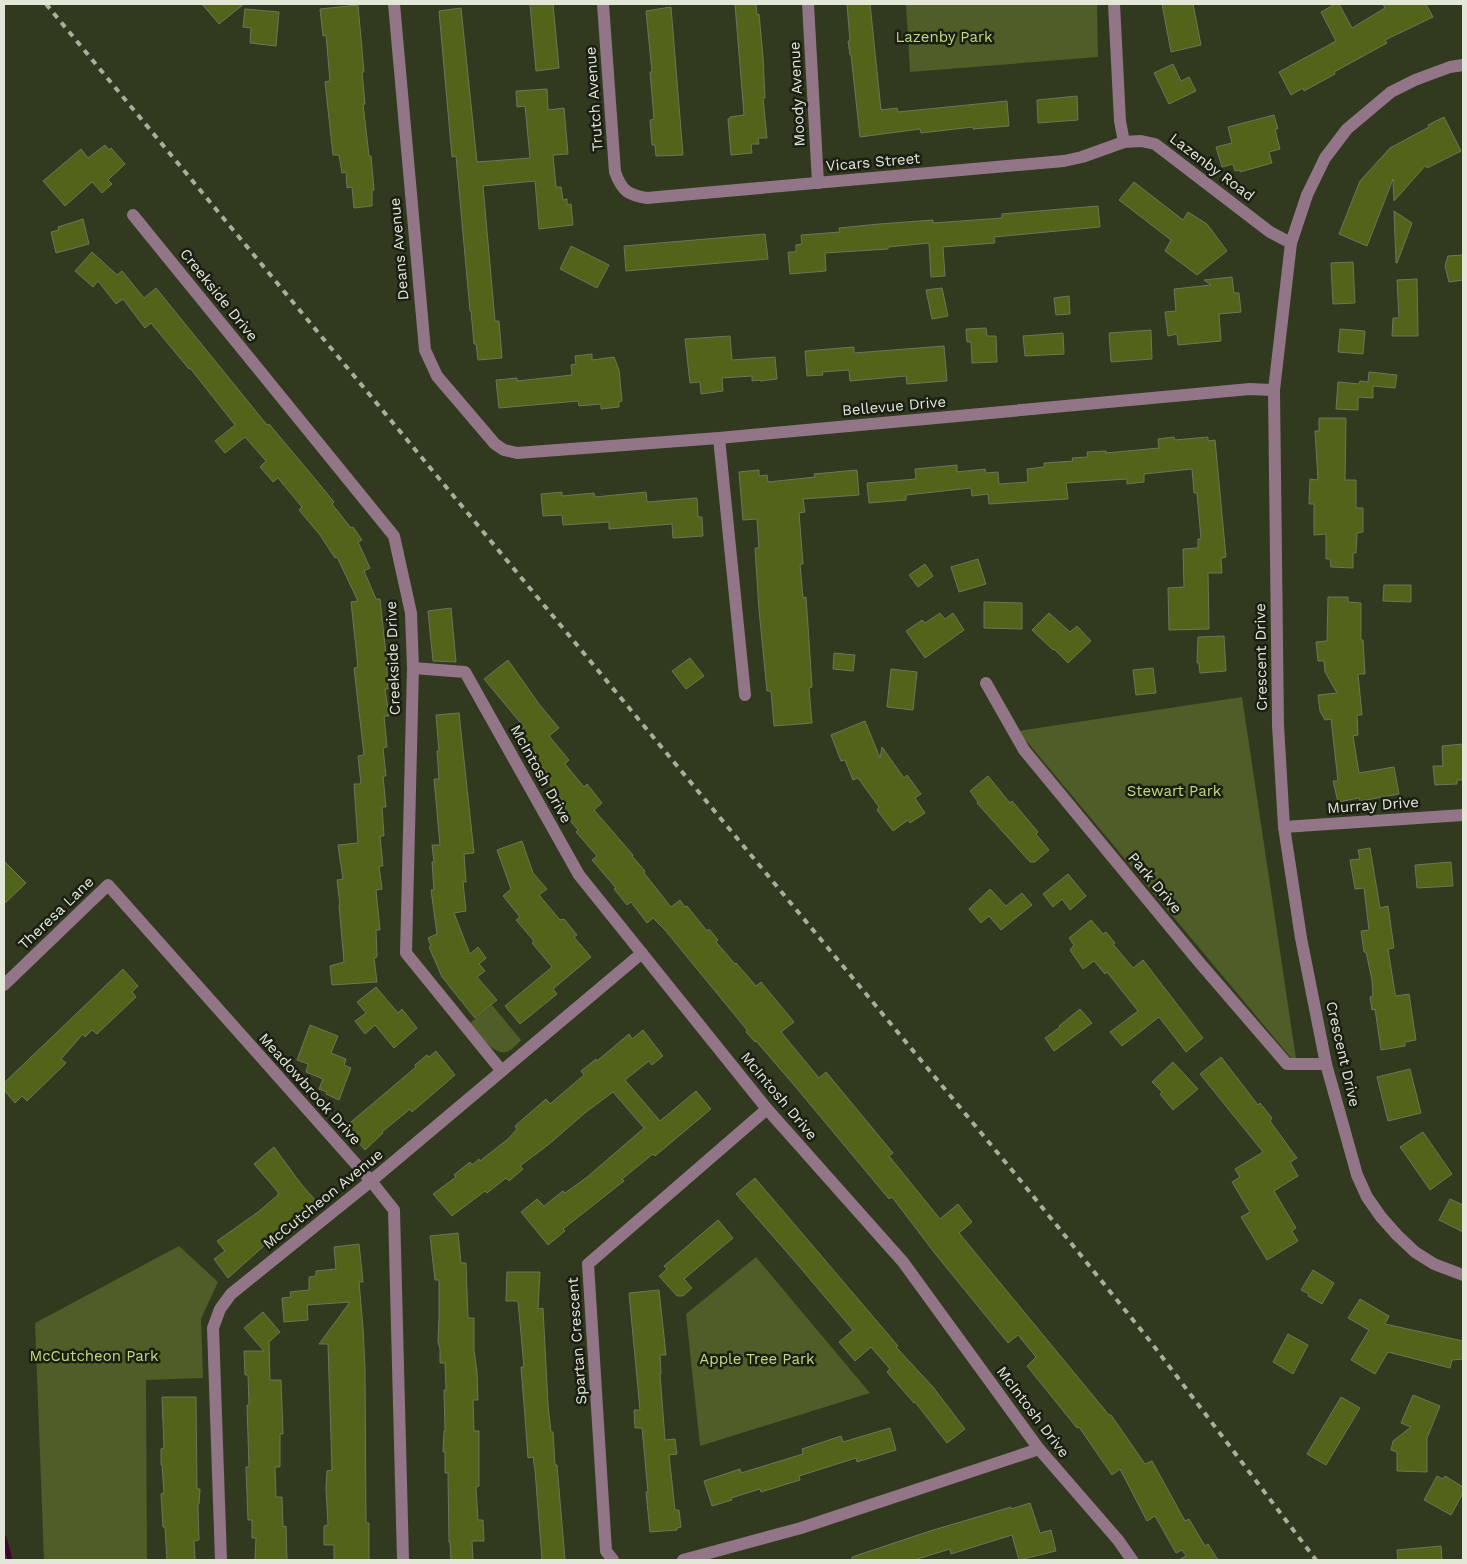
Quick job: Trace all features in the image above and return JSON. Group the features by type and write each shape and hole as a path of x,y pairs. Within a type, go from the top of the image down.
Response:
{"street":[{"name":"Deans Avenue","path":"394,4 425,350 437,376 495,444 504,450 516,453"},
{"name":"Trutch Avenue","path":"603,4 615,172 624,189"},
{"name":"Moody Avenue","path":"808,4 818,183"},
{"path":"1114,4 1120,121 1124,142"},
{"name":"Crescent Drive","path":"1463,65 1450,67 1415,80 1391,92 1347,129 1325,158 1308,195 1291,243 1274,390 1278,715 1284,827 1302,938 1326,1064 1357,1175 1367,1197 1397,1236 1416,1252 1434,1264 1463,1275"},
{"name":"Lazenby Road","path":"1124,142 1140,141 1155,144 1270,232 1291,243"},
{"name":"Vicars Street","path":"624,189 633,196 647,198 1064,161 1082,157 1124,142"},
{"name":"Creekside Drive","path":"133,215 394,536 411,613 413,668 406,953 501,1070"},
{"name":"Bellevue Drive","path":"516,453 720,438 1250,389 1274,390"},
{"path":"720,438 746,695"},
{"name":"McIntosh Drive","path":"413,668 465,672 579,875 767,1109 903,1262 1039,1449 1118,1540 1132,1560"},
{"name":"Park Drive","path":"986,683 1024,750 1199,962 1287,1064 1326,1064"},
{"name":"Murray Drive","path":"1284,827 1463,815"},
{"name":"Theresa Lane","path":"4,985 108,885"},
{"name":"Meadowbrook Drive","path":"108,885 371,1181 394,1210 402,1560"},
{"name":"McCutcheon Avenue","path":"221,1560 213,1328 220,1309 231,1294 371,1181 642,953"},
{"name":"Spartan Crescent","path":"613,1560 606,1551 588,1264 767,1109"},
{"path":"683,1560 802,1528 1039,1449"}],"green space":[{"name":"Lazenby Park","path":"906,4 1097,4 1098,57 910,72"},
{"name":"Stewart Park","path":"1242,697 1297,1065 1018,731"},
{"path":"492,1005 521,1040 509,1051 498,1051 493,1048 470,1023"},
{"name":"McCutcheon Park","path":"179,1246 218,1282 201,1319 203,1378 146,1380 147,1560 44,1560 35,1323"},
{"name":"Apple Tree Park","path":"756,1257 870,1393 700,1446 686,1314"}],"building":[{"path":"202,4 244,4 219,24"},
{"path":"530,4 553,4 559,68 536,71"},
{"path":"735,4 756,4 757,15 759,14 767,138 758,138 759,144 751,144 752,153 731,155 728,119 744,115"},
{"path":"847,4 870,4 881,110 897,108 898,112 1007,101 1009,126 973,129 973,127 921,133 920,129 860,137 848,41 850,41"},
{"path":"1162,4 1193,4 1201,45 1171,52"},
{"path":"1335,4 1339,4 1352,28 1385,8 1383,4 1426,4 1433,17 1385,40 1387,43 1334,72 1335,74 1304,91 1303,88 1291,95 1279,72 1336,41 1321,12"},
{"path":"358,5 364,72 362,72 365,104 363,104 374,190 372,190 372,206 354,208 352,187 347,188 346,172 342,173 339,155 333,155 325,82 330,81 326,35 323,36 320,9"},
{"path":"671,7 683,155 656,156 655,145 652,145 650,120 654,119 646,11"},
{"path":"461,8 477,162 530,158 525,106 517,107 516,91 547,89 548,110 564,108 568,154 553,155 556,187 561,187 563,200 567,199 567,205 571,204 573,225 539,229 535,181 483,186 495,321 499,321 502,358 478,360 470,311 456,156 452,157 439,11"},
{"path":"245,9 279,12 276,46 250,43 251,28 243,27"},
{"path":"1173,64 1181,81 1189,77 1196,91 1169,104 1154,73"},
{"path":"1077,96 1078,120 1038,123 1037,100"},
{"path":"1274,115 1278,129 1275,129 1280,149 1269,152 1272,163 1240,172 1240,170 1235,171 1233,164 1222,167 1216,147 1232,143 1228,127"},
{"path":"1444,117 1461,151 1427,168 1426,165 1394,201 1393,179 1367,246 1339,234 1360,181 1390,148"},
{"path":"105,145 109,150 111,148 125,164 108,180 112,184 102,193 92,182 65,206 43,181 81,149 88,158"},
{"path":"1134,182 1183,220 1188,212 1207,224 1227,251 1197,275 1165,251 1171,240 1119,200"},
{"path":"1098,206 1100,227 994,237 995,243 943,247 945,276 931,277 929,243 888,247 888,249 825,253 826,271 790,274 788,252 796,252 796,245 802,244 801,235 840,232 839,228 879,224 933,220 933,223 1002,218 1002,214"},
{"path":"1394,211 1412,223 1397,263 1396,263"},
{"path":"83,219 89,244 56,253 51,232 59,230 58,227"},
{"path":"765,234 768,259 626,271 624,246"},
{"path":"571,246 609,265 597,288 560,269"},
{"path":"92,252 117,275 122,271 144,298 156,288 267,425 269,424 334,502 332,504 362,540 358,542 370,568 364,571 376,599 380,599 388,689 385,689 389,716 384,716 387,747 383,748 386,776 383,776 386,807 382,807 384,836 380,836 383,866 379,866 382,889 376,890 380,930 376,930 377,957 374,958 377,982 332,985 330,966 344,962 337,880 343,879 338,845 358,843 354,784 361,784 358,756 364,755 354,668 358,667 351,602 358,601 337,557 335,558 320,535 299,510 302,507 278,478 273,482 260,467 266,461 245,437 225,453 215,441 235,425 190,368 151,323 145,328 123,299 116,304 98,281 93,287 75,271"},
{"path":"1463,255 1463,280 1449,282 1445,266 1448,256"},
{"path":"1353,262 1355,303 1333,304 1331,263"},
{"path":"1232,277 1234,293 1239,293 1241,312 1219,314 1221,341 1178,345 1177,334 1168,336 1165,312 1176,311 1174,289 1211,285 1204,280"},
{"path":"1417,279 1418,336 1392,336 1393,318 1399,318 1397,280"},
{"path":"942,288 948,316 932,319 926,290"},
{"path":"1069,296 1070,314 1056,315 1054,298"},
{"path":"986,328 987,336 996,336 997,362 972,363 971,342 967,342 966,329"},
{"path":"1340,329 1365,331 1363,354 1338,352"},
{"path":"1151,330 1152,359 1111,362 1109,333"},
{"path":"1063,333 1064,354 1025,356 1023,336"},
{"path":"730,336 732,360 775,357 777,379 752,381 752,376 722,378 723,391 701,394 700,382 690,383 685,339"},
{"path":"944,346 947,381 907,384 906,376 850,381 849,370 822,372 823,375 807,376 805,351 854,347 854,353"},
{"path":"592,354 592,360 614,357 619,370 622,401 619,402 619,407 601,409 601,404 579,406 578,401 499,408 496,380 517,378 517,381 572,375 571,365 576,364 575,356"},
{"path":"1369,372 1397,375 1395,388 1373,386 1373,398 1358,397 1358,410 1336,409 1338,382 1359,384 1360,381 1368,382"},
{"path":"1319,418 1346,418 1345,480 1356,480 1356,508 1363,508 1363,532 1357,533 1356,553 1353,553 1353,568 1331,567 1330,559 1326,559 1326,534 1314,535 1314,504 1309,504 1310,479 1318,480 1315,431 1319,431"},
{"path":"1174,437 1175,440 1208,437 1208,441 1215,440 1226,557 1221,558 1222,573 1208,573 1209,629 1169,630 1168,588 1184,587 1183,549 1198,548 1198,539 1201,539 1197,493 1194,493 1192,469 1144,474 1144,482 1127,484 1127,479 1066,483 1068,499 989,504 988,494 972,496 971,488 906,495 906,500 869,503 867,483 916,479 915,469 957,465 957,472 985,469 986,473 998,472 999,484 1028,482 1027,469 1044,467 1044,463 1073,461 1072,458 1088,457 1087,452 1106,451 1106,453 1159,448 1158,439"},
{"path":"759,470 759,476 767,475 768,482 815,477 814,474 857,470 859,495 803,499 805,512 799,513 803,564 800,564 803,598 806,597 812,687 809,688 812,723 774,726 771,691 767,691 759,610 755,548 759,548 757,519 743,520 739,472"},
{"path":"562,492 562,496 594,493 595,497 646,492 647,502 697,498 698,517 702,517 703,536 673,538 672,524 609,529 609,522 563,525 562,515 543,516 541,494"},
{"path":"978,559 986,584 959,592 951,567"},
{"path":"925,564 933,576 918,587 909,575"},
{"path":"1384,585 1411,585 1411,602 1383,601"},
{"path":"1328,597 1348,597 1348,602 1361,603 1361,640 1363,640 1365,674 1358,674 1362,715 1357,715 1358,735 1353,736 1359,773 1394,767 1399,794 1360,801 1359,798 1338,802 1333,781 1338,781 1331,719 1325,720 1320,711 1318,695 1337,693 1325,672 1324,661 1318,661 1316,642 1327,641"},
{"path":"984,602 1022,603 1022,629 984,628"},
{"path":"451,608 456,662 433,661 428,611"},
{"path":"940,613 945,619 953,613 964,630 925,658 906,631 922,620 925,623"},
{"path":"1049,613 1070,632 1077,626 1091,641 1068,663 1032,630"},
{"path":"1224,636 1226,671 1200,673 1199,663 1197,663 1198,637"},
{"path":"834,653 855,655 853,671 833,669"},
{"path":"690,658 704,676 686,689 672,671"},
{"path":"508,660 539,704 559,728 549,736 569,760 565,764 584,787 587,784 602,803 594,810 633,855 645,871 644,873 671,907 680,900 707,931 709,929 718,940 716,942 756,986 761,982 794,1022 781,1032 819,1078 826,1072 893,1153 889,1156 940,1219 958,1204 972,1222 959,1233 1109,1415 1111,1415 1145,1464 1152,1461 1185,1521 1189,1519 1205,1546 1208,1544 1218,1560 1179,1560 1186,1556 1182,1550 1176,1553 1155,1516 1147,1521 1120,1469 1112,1475 1079,1427 1077,1428 1027,1366 1036,1357 1018,1335 1008,1343 892,1197 889,1199 794,1085 746,1032 747,1030 665,930 653,918 647,923 631,902 627,905 614,889 616,888 592,860 597,856 576,832 578,830 561,810 566,805 547,781 551,778 533,756 536,753 518,732 524,727 484,679"},
{"path":"1153,668 1156,693 1136,695 1133,670"},
{"path":"891,669 917,672 913,710 887,707"},
{"path":"459,713 474,853 464,854 466,882 463,882 466,911 454,913 470,954 478,947 486,958 479,964 485,971 477,977 497,1000 475,1018 442,977 429,947 431,946 428,938 437,934 431,890 434,890 432,845 440,845 434,779 439,779 436,715"},
{"path":"865,721 880,758 882,747 904,778 907,775 921,794 915,798 925,813 910,823 908,820 893,831 877,810 879,807 858,778 853,780 845,760 841,761 831,735"},
{"path":"1463,744 1463,780 1457,780 1457,784 1435,785 1433,766 1443,766 1442,746"},
{"path":"988,776 1010,803 1012,801 1038,832 1036,834 1049,850 1035,862 1030,862 977,803 970,791"},
{"path":"522,841 533,873 547,889 539,895 560,920 564,919 577,935 574,937 591,957 553,989 557,994 520,1024 505,1006 552,967 532,943 534,941 516,920 520,917 503,896 511,889 497,850"},
{"path":"1370,848 1380,908 1388,906 1394,948 1388,949 1395,993 1396,996 1409,994 1416,1040 1405,1042 1405,1046 1381,1050 1375,1009 1372,1010 1370,997 1373,996 1372,980 1366,952 1364,952 1361,931 1369,930 1364,888 1355,889 1350,860 1360,859 1358,850"},
{"path":"4,861 26,883 4,904"},
{"path":"1451,862 1453,886 1417,888 1415,865"},
{"path":"1068,874 1086,896 1070,910 1062,899 1053,907 1043,894"},
{"path":"990,889 1006,906 1022,893 1032,905 1001,930 989,916 981,923 969,909"},
{"path":"1091,920 1103,934 1106,932 1115,943 1113,944 1133,968 1143,960 1203,1038 1186,1052 1159,1017 1122,1046 1110,1032 1138,1011 1107,972 1105,974 1094,961 1083,969 1070,950 1074,945 1069,938"},
{"path":"123,969 138,986 132,992 136,997 97,1034 92,1030 85,1037 83,1034 61,1059 66,1063 27,1101 22,1096 15,1103 4,1090 4,1083"},
{"path":"376,987 398,1013 402,1009 417,1028 394,1048 375,1025 365,1034 355,1021 366,1013 357,1002"},
{"path":"1080,1009 1092,1023 1054,1051 1045,1038"},
{"path":"310,1025 338,1036 331,1053 346,1059 344,1065 351,1068 339,1100 319,1089 323,1079 306,1072 308,1064 297,1060"},
{"path":"643,1030 663,1056 652,1065 649,1061 625,1080 660,1121 696,1091 711,1109 655,1156 653,1154 622,1179 624,1181 563,1229 565,1231 548,1245 521,1212 537,1199 544,1206 563,1191 565,1193 586,1178 644,1128 613,1092 520,1166 523,1169 509,1181 506,1178 452,1216 433,1194 456,1177 454,1175 470,1162 472,1165 479,1159 480,1161 508,1139 517,1129 515,1126 546,1099 550,1104 584,1075 581,1071 596,1059 597,1061 629,1034 632,1039"},
{"path":"436,1051 455,1075 412,1112 410,1109 382,1132 365,1150 345,1127 416,1067 415,1065 427,1055 429,1057"},
{"path":"1221,1057 1258,1105 1260,1103 1272,1118 1270,1121 1297,1158 1290,1162 1298,1176 1274,1191 1296,1228 1292,1231 1298,1241 1267,1260 1241,1217 1250,1212 1232,1182 1240,1177 1235,1169 1263,1152 1200,1074"},
{"path":"1173,1062 1198,1089 1173,1110 1160,1094 1162,1092 1152,1082"},
{"path":"1410,1069 1421,1113 1388,1121 1377,1077"},
{"path":"1423,1132 1452,1174 1430,1190 1400,1147"},
{"path":"274,1147 301,1184 317,1202 228,1278 214,1259 225,1251 217,1241 258,1212 278,1195 278,1192 254,1164"},
{"path":"755,1178 898,1346 896,1347 933,1387 965,1429 947,1443 915,1402 887,1372 890,1369 871,1347 855,1361 839,1342 853,1330 736,1194"},
{"path":"1450,1199 1463,1205 1463,1232 1439,1220"},
{"path":"718,1220 733,1238 684,1279 692,1288 683,1296 677,1296 659,1276 667,1269 664,1266"},
{"path":"458,1233 461,1263 466,1263 468,1318 474,1318 474,1350 477,1372 478,1400 473,1400 474,1431 479,1431 479,1486 476,1487 478,1520 483,1520 484,1541 472,1541 473,1560 451,1560 448,1473 445,1473 445,1452 443,1452 445,1431 444,1390 446,1390 445,1363 440,1363 438,1342 439,1280 435,1280 430,1236"},
{"path":"359,1244 363,1282 359,1282 365,1369 366,1523 369,1523 369,1560 334,1560 334,1545 324,1545 324,1526 328,1525 327,1471 332,1470 328,1344 319,1344 350,1302 307,1305 308,1320 284,1322 282,1298 291,1297 290,1292 309,1290 309,1277 316,1276 316,1271 336,1269 334,1247"},
{"path":"1313,1270 1334,1283 1322,1304 1301,1290"},
{"path":"507,1272 540,1272 538,1309 543,1308 548,1405 551,1432 553,1432 555,1465 557,1465 565,1560 542,1560 535,1470 533,1457 528,1458 521,1367 524,1367 518,1301 506,1301"},
{"path":"659,1290 666,1355 660,1355 665,1440 675,1439 677,1454 669,1455 675,1510 679,1510 681,1527 677,1528 677,1530 650,1532 642,1428 635,1428 634,1410 640,1410 629,1293"},
{"path":"1360,1299 1389,1316 1385,1324 1463,1341 1463,1359 1452,1360 1450,1368 1388,1352 1375,1374 1351,1360 1369,1330 1348,1318"},
{"path":"263,1312 280,1332 269,1342 270,1380 281,1380 283,1434 280,1434 280,1467 275,1467 276,1497 282,1497 283,1527 286,1526 287,1560 255,1560 256,1538 252,1538 252,1520 248,1520 246,1467 249,1467 247,1405 249,1405 248,1375 245,1375 244,1351 264,1351 244,1328"},
{"path":"1288,1334 1308,1345 1293,1374 1273,1362"},
{"path":"1413,1395 1440,1406 1427,1438 1427,1472 1397,1471 1397,1452 1391,1450 1393,1441 1411,1427 1401,1423"},
{"path":"162,1397 196,1397 197,1489 200,1489 198,1504 199,1540 194,1541 195,1560 167,1560 161,1494 164,1493 161,1465 161,1449 164,1448"},
{"path":"1341,1397 1360,1408 1326,1465 1307,1454"},
{"path":"890,1428 896,1450 857,1462 856,1458 799,1476 800,1480 761,1492 760,1489 712,1506 704,1481 740,1469 741,1473 803,1454 802,1449 841,1436 843,1442"},
{"path":"1437,1476 1443,1479 1445,1476 1463,1487 1463,1493 1451,1515 1424,1500"},
{"path":"1030,1503 1040,1533 1051,1530 1056,1551 1019,1560 1012,1535 951,1554 950,1549 914,1560 852,1560 852,1557 930,1531"},
{"path":"1441,1546 1442,1560 1398,1560 1397,1550"}],"waterway":[{"path":"4,1538 10,1560"}],"railway":[{"path":"46,4 1016,1175 1150,1341 1316,1560"}]}
